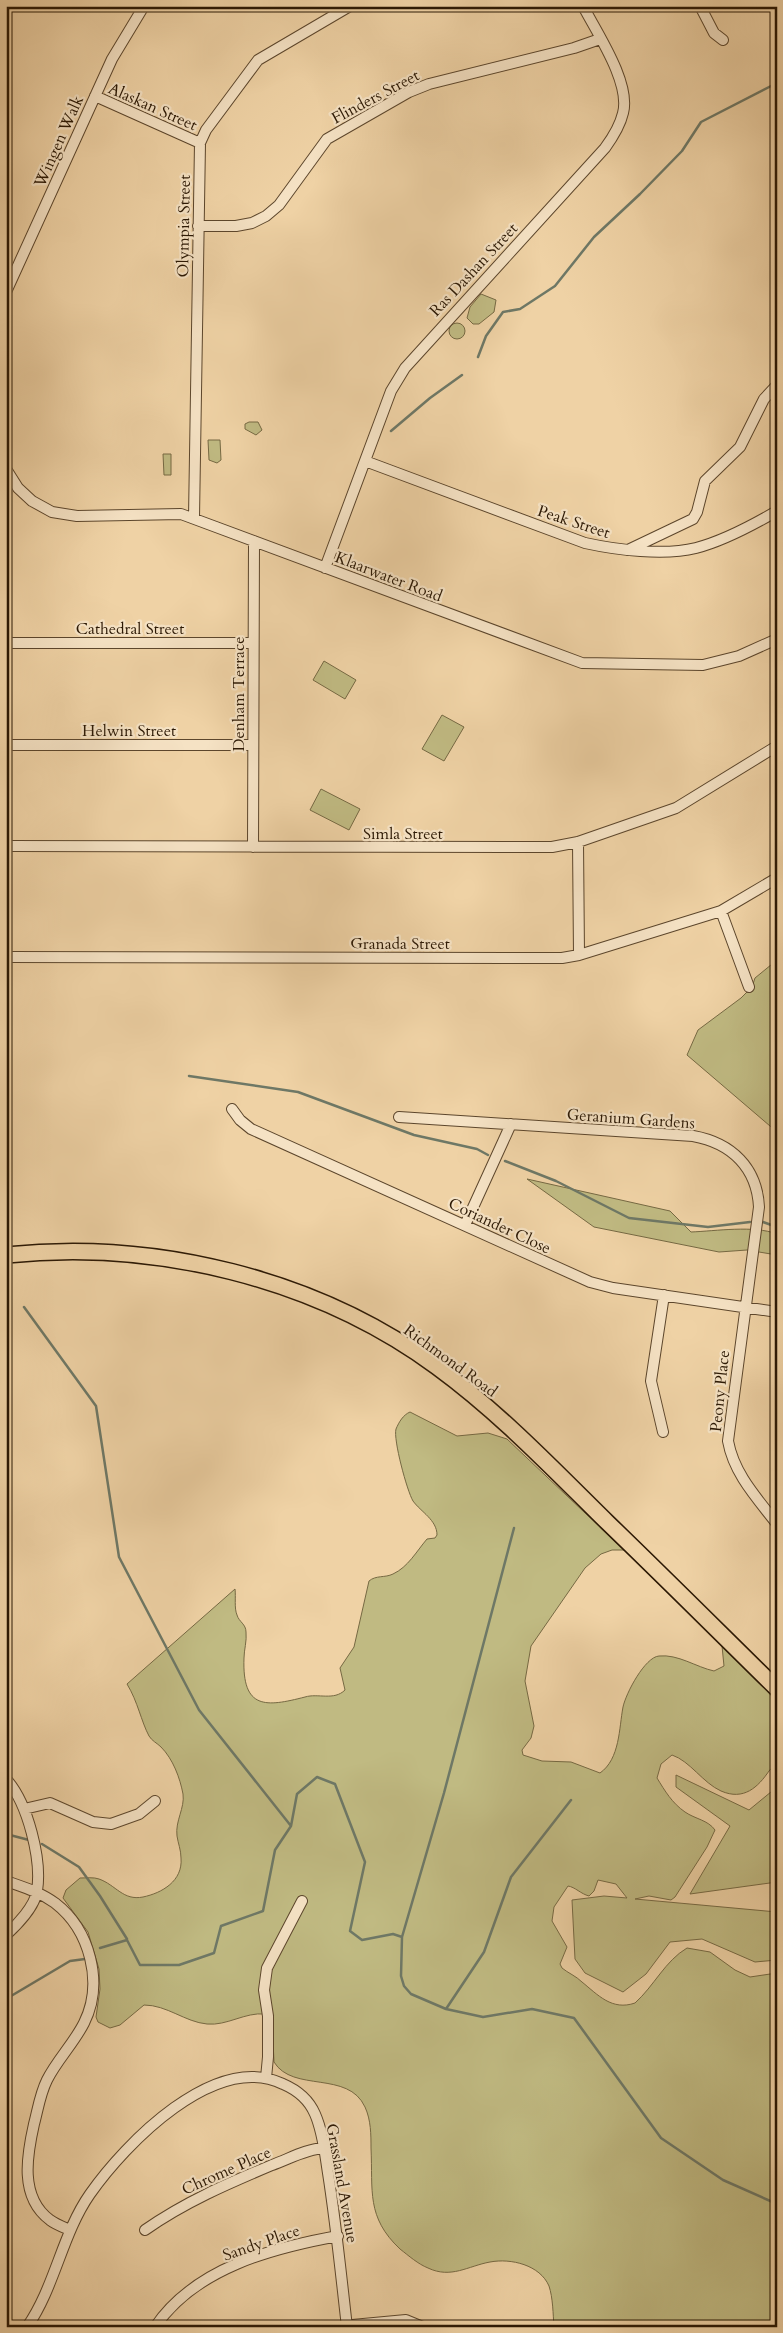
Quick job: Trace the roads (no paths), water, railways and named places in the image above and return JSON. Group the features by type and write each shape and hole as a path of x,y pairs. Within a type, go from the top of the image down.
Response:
{"highway":[{"name":"Richmond Road","path":"6,1255 47,1251 136,1254 213,1267 271,1283 342,1312 378,1330 436,1366 504,1420 777,1690"}],"street":[{"name":"Wingen Walk","path":"6,292 112,59 144,6"},
{"name":"Olympia Street","path":"194,518 200,143 206,130 258,60 350,6"},
{"name":"Ras Dashan Street","path":"325,568 391,391 405,368 605,148 618,128 624,112 622,83 583,6"},
{"path":"700,6 710,27 724,40"},
{"name":"Flinders Street","path":"198,226 236,226 266,216 279,205 327,139 409,92 428,84 574,48 600,39"},
{"name":"Alaskan Street","path":"95,96 200,143"},
{"path":"628,551 692,519 697,512 705,482 740,447 764,399 777,385"},
{"name":"Peak Street","path":"365,461 585,544 628,551 694,549 709,544 777,511"},
{"name":"Klaarwater Road","path":"6,469 18,488 32,502 52,512 77,516 170,513 194,518 582,663 703,665 739,656 777,639"},
{"name":"Denham Terrace","path":"253,847 254,540"},
{"name":"Cathedral Street","path":"6,643 253,643"},
{"name":"Helwin Street","path":"6,745 252,745"},
{"name":"Simla Street","path":"6,846 478,849 552,847 578,842 689,802 777,746"},
{"path":"578,842 579,955"},
{"name":"Granada Street","path":"6,957 562,958 579,955 721,911 777,878"},
{"path":"721,911 749,987"},
{"name":"Coriander Close","path":"232,1109 240,1120 251,1129 597,1285 777,1312"},
{"name":"Geranium Gardens","path":"400,1117 693,1136 707,1139 730,1150 748,1168 758,1196 758,1218 744,1306"},
{"path":"465,1225 511,1124"},
{"path":"663,1432 651,1380 664,1295"},
{"name":"Peony Place","path":"744,1306 728,1440 734,1464 777,1524"},
{"path":"6,1779 24,1809 34,1841 37,1892 23,1916 6,1935"},
{"path":"24,1809 50,1803 93,1822 111,1824 139,1814 155,1801"},
{"path":"6,1881 37,1892 54,1902 73,1922 82,1937 92,1962 93,1998 84,2023 47,2080 41,2094 27,2160 27,2178 36,2202 48,2218 70,2230"},
{"path":"266,2078 268,2016 264,1990 267,1968 302,1901"},
{"name":"Grassland Avenue","path":"28,2327 70,2230 90,2195 114,2164 188,2097 218,2084 235,2080 266,2078 292,2088 304,2098 316,2115 324,2148 338,2236 347,2326"},
{"name":"Chrome Place","path":"145,2230 172,2211 218,2188 295,2156 324,2148"},
{"name":"Sandy Place","path":"155,2327 174,2303 200,2283 234,2264 269,2252 338,2236"},
{"path":"331,2327 406,2320 423,2327"}],"waterway":[{"path":"478,357 486,336 503,312 520,309 555,286 594,237 682,151 701,122 777,83"},
{"path":"391,431 430,398 462,375"},
{"path":"189,1076 298,1092 414,1135 477,1149 488,1155"},
{"path":"505,1161 556,1181 629,1218 708,1227 750,1222"},
{"path":"763,1222 777,1227"},
{"path":"24,1307 96,1406 119,1557 199,1710 291,1826"},
{"path":"402,1937 444,1793 514,1528"},
{"path":"100,1948 127,1940 140,1965 179,1965 214,1953 221,1926 263,1911 275,1850 291,1826 297,1794 317,1777 335,1784 365,1862 350,1931 362,1940 393,1934 402,1937 401,1976 404,1986 411,1994 446,2009 483,2017 532,2009 574,2018 661,2138 723,2180 777,2204"},
{"path":"446,2009 484,1952 511,1877 571,1800"},
{"path":"6,1834 29,1840"},
{"path":"42,1844 79,1867 127,1939"},
{"path":"6,1999 70,1961 85,1959"}]}
